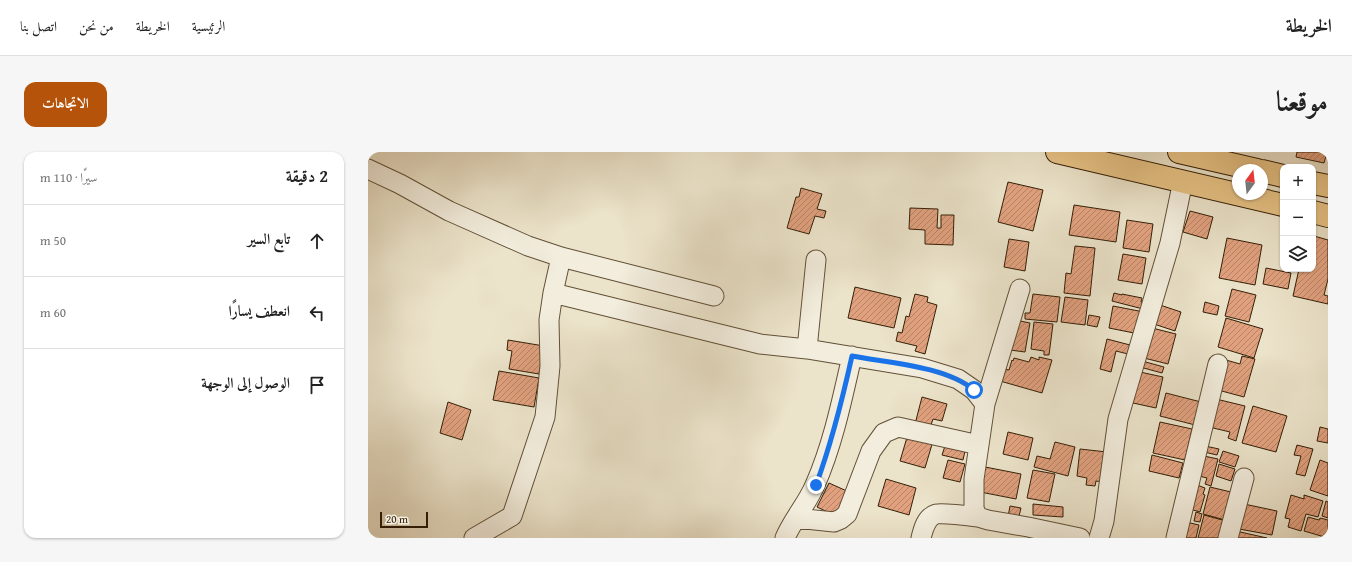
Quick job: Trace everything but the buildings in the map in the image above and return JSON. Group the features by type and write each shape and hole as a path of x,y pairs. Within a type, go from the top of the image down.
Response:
{"main road":[{"path":"1057,152 1280,204"},
{"path":"1179,152 1232,164"},
{"path":"1268,172 1280,175"},
{"path":"1316,184 1328,186"},
{"path":"1316,213 1328,216"}],"street":[{"path":"368,169 486,228 528,246 561,257 714,296"},
{"path":"1100,538 1104,521 1118,419 1170,243 1183,181"},
{"path":"474,538 512,516 545,417 550,366 550,320 553,293 561,257"},
{"path":"807,349 816,260"},
{"path":"978,517 974,509 974,479 985,404 1020,288"},
{"path":"553,293 760,344 807,349 922,368 958,379 974,390 985,404"},
{"path":"785,538 790,526 809,498 828,451 840,409 852,356"},
{"path":"1176,538 1218,364"},
{"path":"796,518 834,522 841,520 847,514 871,451 884,433 898,427 979,445"},
{"path":"1228,538 1244,478"},
{"path":"921,538 923,530 929,519 936,514 978,517 1072,537"}],"route":[{"path":"816,485 828,451 840,409 852,356 922,368 958,379 974,390"}]}
